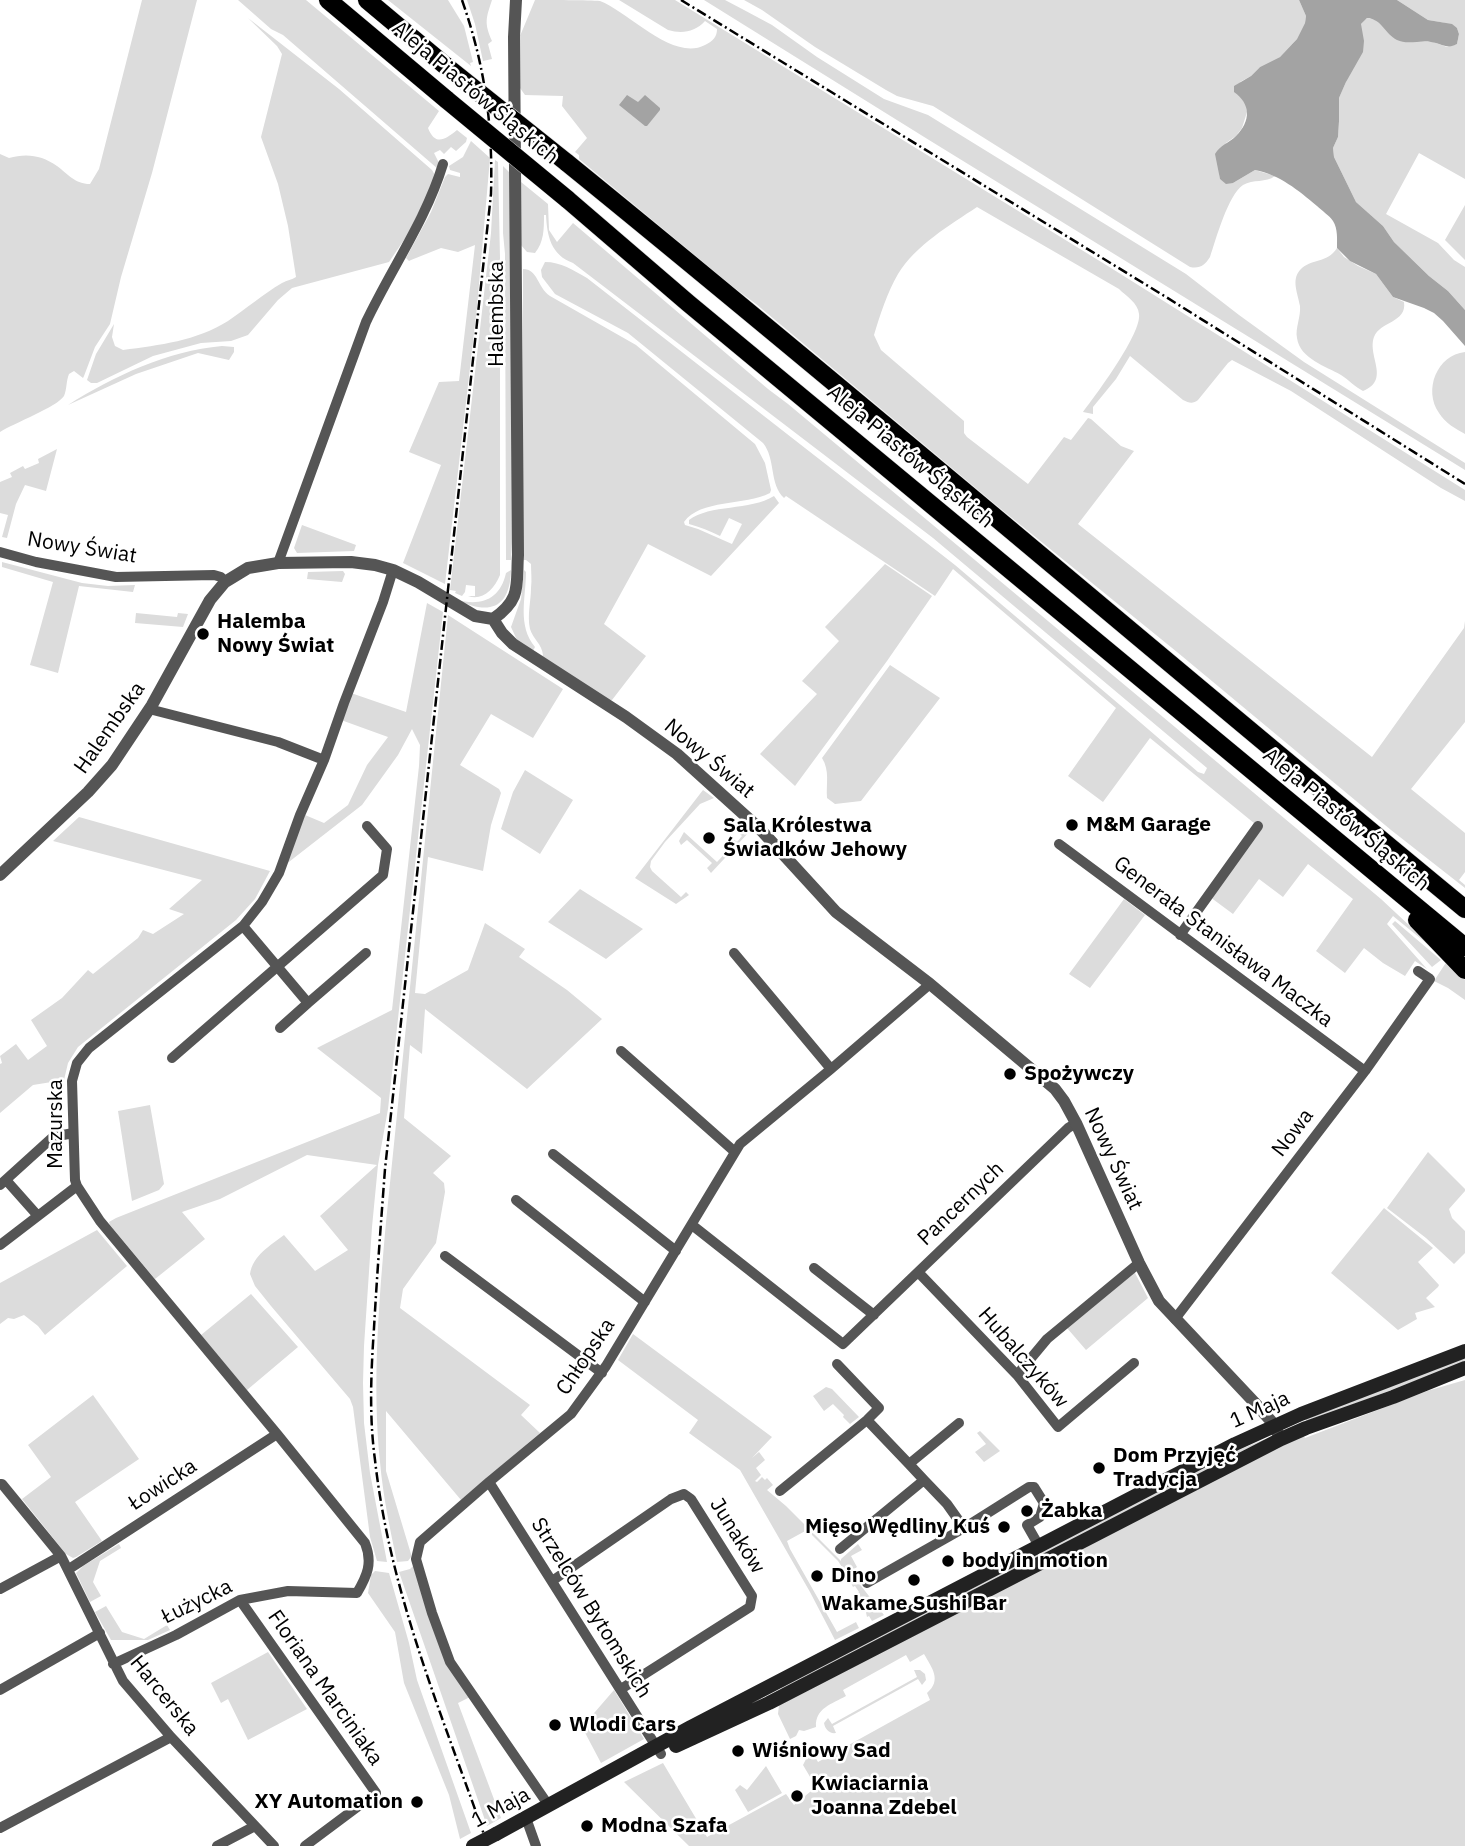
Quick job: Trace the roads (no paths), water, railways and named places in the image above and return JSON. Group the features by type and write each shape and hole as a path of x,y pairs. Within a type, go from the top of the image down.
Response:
{"highway":[{"name":"Aleja Piastów Śląskich","path":"328,0 688,303 1465,947"},
{"name":"Aleja Piastów Śląskich","path":"367,0 1001,520 1465,909"},
{"path":"1383,842 1465,897"},
{"path":"1367,867 1465,970"}],"main road":[{"name":"1 Maja","path":"473,1846 549,1806 608,1782 746,1699 1039,1546 1277,1432 1465,1351"},
{"name":"1 Maja","path":"658,1750 769,1703 1277,1432 1306,1427 1393,1397 1465,1368"},
{"path":"746,1699 769,1703"}],"street":[{"name":"Halembska","path":"494,619 508,607 516,594 518,555 514,37 516,0"},
{"path":"278,564 366,323 383,286 418,224 443,164"},
{"name":"Nowy Świat","path":"0,552 58,567 116,577 215,575 222,577 225,582"},
{"path":"225,582 248,568 278,564 363,563 393,570 475,615 494,619"},
{"name":"Mazurska","path":"368,1567 369,1552 365,1543 100,1220 77,1186 72,1081 82,1054 243,926 262,902 279,873 324,760 393,570"},
{"name":"Halembska","path":"0,875 100,780 119,756 149,709 204,610 225,582"},
{"name":"Nowy Świat","path":"494,619 502,633 513,644 626,717 677,754 760,829 836,912 930,984 1055,1089 1076,1123 1159,1301 1254,1402 1277,1432"},
{"path":"149,709 278,742 324,760"},
{"path":"172,1058 383,875 387,849 367,826"},
{"path":"1180,935 1258,827"},
{"name":"Generała Stanisława Maczka","path":"1059,844 1365,1071"},
{"path":"243,926 308,1003"},
{"path":"280,1028 366,953"},
{"path":"734,953 831,1069"},
{"name":"Nowa","path":"1175,1319 1365,1071 1430,979 1418,971"},
{"name":"Chłopska","path":"549,1806 450,1662 416,1559 420,1542 570,1414 601,1373 740,1144 930,984"},
{"path":"621,1051 735,1152"},
{"name":"Pancernych","path":"692,1226 843,1345 1070,1125 1076,1123"},
{"path":"38,1216 3,1182 53,1137 73,1133"},
{"path":"553,1154 676,1251"},
{"path":"0,1245 77,1186"},
{"path":"516,1200 645,1302"},
{"path":"445,1255 601,1373"},
{"path":"1017,1375 1047,1339 1139,1263"},
{"path":"814,1268 874,1315"},
{"name":"Hubalczyków","path":"918,1272 1017,1375 1058,1427 1134,1363"},
{"path":"779,1491 879,1408 837,1364"},
{"path":"867,1420 947,1504 964,1528"},
{"path":"909,1464 959,1423"},
{"name":"Łowicka","path":"69,1569 277,1434"},
{"path":"841,1549 924,1480"},
{"name":"Strzelców Bytomskich","path":"489,1482 658,1750"},
{"name":"Harcerska","path":"1,1484 69,1569 122,1681 274,1846"},
{"path":"867,1583 964,1528 1029,1487 1034,1487 1044,1503 1040,1517 1027,1525 1039,1546"},
{"name":"Junaków","path":"552,1581 671,1499 684,1494 691,1499 752,1596 750,1607 621,1689"},
{"path":"0,1589 61,1556"},
{"name":"Łużycka","path":"113,1664 176,1635 240,1600 288,1591 357,1593 366,1578 368,1567"},
{"name":"Floriana Marciniaka","path":"240,1600 376,1793 305,1846"},
{"path":"0,1690 100,1633"},
{"path":"0,1828 171,1737"},
{"path":"526,1818 536,1846"},
{"path":"217,1846 255,1826"}],"railway":[{"path":"462,0 477,48 486,96 491,143 491,194 385,1169 371,1410 382,1510 406,1608 488,1846"},
{"path":"681,0 1465,484"}],"place":[{"name":"Halemba Nowy Świat","path":"203,634"},
{"name":"M&M Garage","path":"1072,825"},
{"name":"Sala Królestwa Świadków Jehowy","path":"709,838"},
{"name":"Spożywczy","path":"1010,1074"},
{"name":"Dom Przyjęć Tradycja","path":"1099,1468"},
{"name":"Żabka","path":"1027,1511"},
{"name":"Mięso Wędliny Kuś","path":"1004,1527"},
{"name":"body in motion","path":"948,1561"},
{"name":"Dino","path":"817,1576"},
{"name":"Wakame Sushi Bar","path":"914,1580"},
{"name":"Wlodi Cars","path":"555,1725"},
{"name":"Wiśniowy Sad","path":"738,1751"},
{"name":"Kwiaciarnia Joanna Zdebel","path":"797,1796"},
{"name":"XY Automation","path":"417,1802"},
{"name":"Modna Szafa","path":"587,1826"}]}
